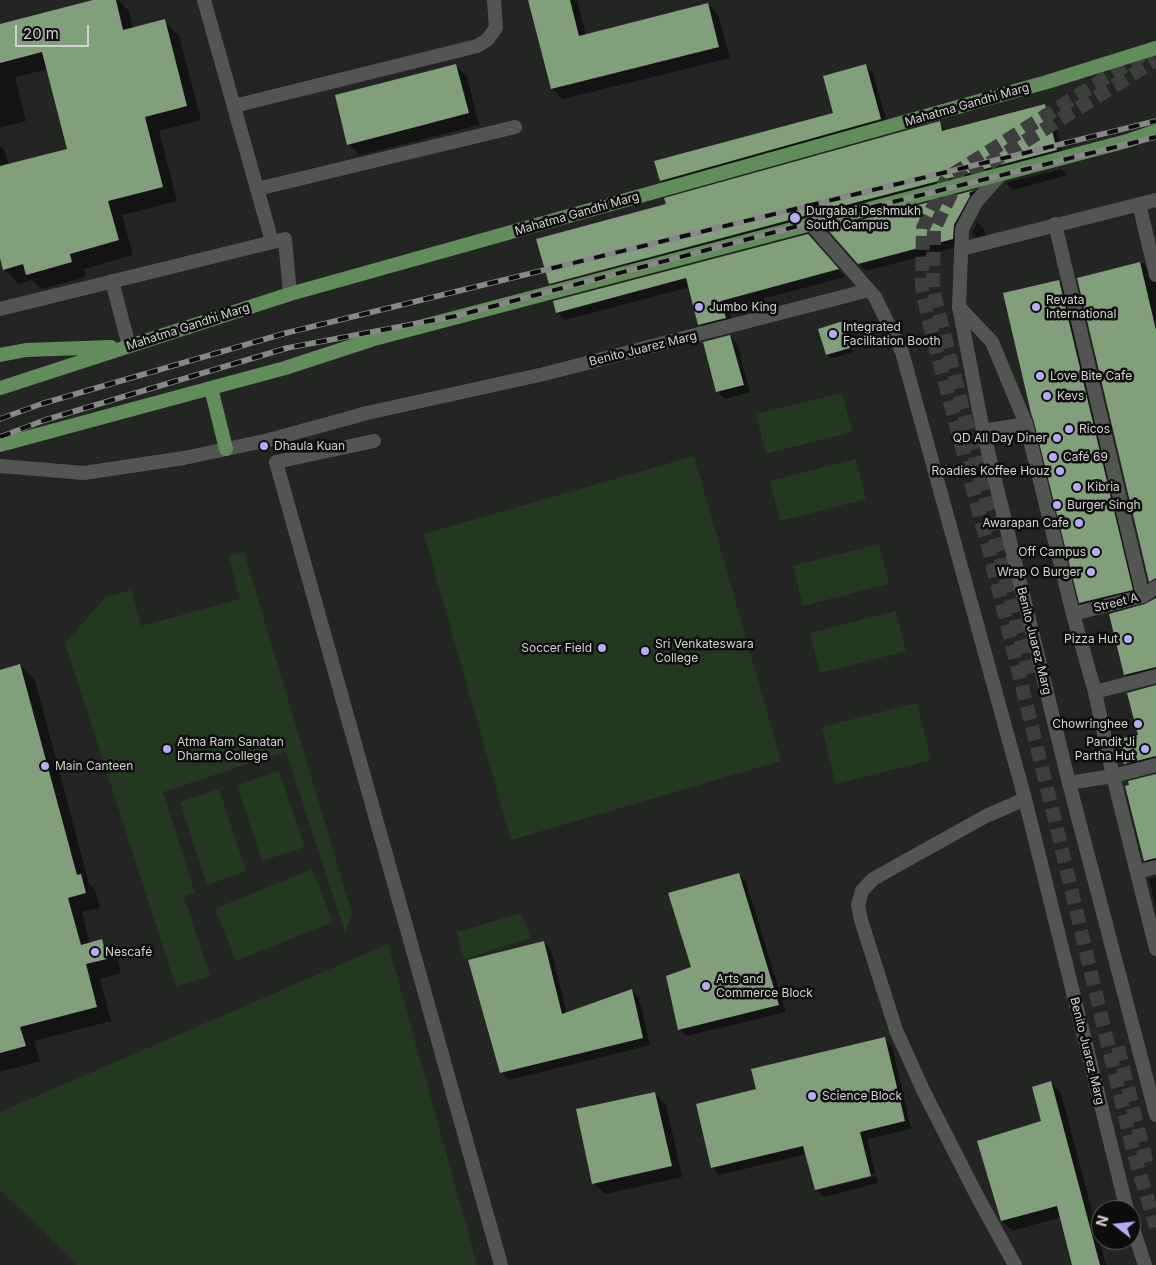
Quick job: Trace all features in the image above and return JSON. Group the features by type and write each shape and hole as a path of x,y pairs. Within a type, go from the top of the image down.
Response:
{"main road":[{"name":"Mahatma Gandhi Marg","path":"0,388 290,294 1047,82 1156,48"},
{"path":"0,445 285,368 374,339 1126,141 1156,131"},
{"path":"0,356 26,350 129,346"},
{"path":"211,388 226,449"}],"street":[{"path":"204,0 272,242"},
{"path":"234,106 477,46 487,40 496,28 494,0"},
{"path":"257,189 515,127"},
{"name":"Benito Juarez Marg","path":"1001,174 976,202 962,229 959,307 983,431 1069,783 1156,1115"},
{"path":"961,249 1156,200"},
{"path":"1138,204 1156,275"},
{"name":"Benito Juarez Marg","path":"810,223 874,297 902,352 1026,799 1125,1200"},
{"path":"1055,224 1143,596"},
{"path":"0,309 285,239 290,294"},
{"path":"112,281 129,346"},
{"name":"Benito Juarez Marg","path":"0,466 84,473 184,458 269,440 415,402 544,374 869,290"},
{"path":"959,307 992,342 1026,424 1156,948"},
{"path":"983,431 1026,424"},
{"path":"374,441 276,462 500,1265"},
{"name":"Street A","path":"1073,614 1143,596 1156,587"},
{"path":"1094,692 1156,676"},
{"path":"1069,783 1113,776 1156,765"},
{"path":"1015,1265 977,1196 923,1090 896,1030 858,905 862,891 873,879 986,816 1026,799"},
{"path":"1137,872 1156,867"},
{"path":"1140,1250 1145,1265"}],"green space":[{"path":"842,393 852,432 766,454 756,414"},
{"name":"Soccer Field","path":"694,456 781,761 511,840 424,534"},
{"path":"856,459 866,499 780,521 770,481"},
{"path":"879,544 889,584 803,606 793,566"},
{"path":"244,552 352,914 345,933 286,751 163,792 195,893 184,897 210,976 176,987 65,643 106,597 131,590 141,626 240,599 228,556"},
{"path":"896,611 906,651 820,673 810,633"},
{"path":"917,703 931,760 836,784 822,727"},
{"path":"279,771 305,847 262,861 237,785"},
{"path":"219,789 246,871 207,885 180,802"},
{"path":"312,869 333,922 236,961 215,909"},
{"path":"521,913 531,938 464,959 457,932"},
{"path":"388,944 477,1265 78,1265 0,1190 0,1112"}],"building":[{"path":"93,0 116,0 123,30 165,19 187,106 145,117 163,187 108,201 119,240 70,254 72,262 26,275 23,264 3,270 0,258 0,166 67,149 42,52 0,63 0,24"},
{"path":"528,0 570,0 579,36 708,3 719,47 551,89"},
{"path":"456,64 469,113 347,145 335,95"},
{"path":"866,64 881,119 660,181 654,161 833,113 823,76"},
{"path":"1045,104 1057,150 549,284 536,239 666,204 664,198 940,121 942,131"},
{"path":"975,190 969,193 970,196 954,225 953,239 858,264 827,229"},
{"path":"808,234 839,269 721,301 726,318 698,325 686,278 556,313 553,301"},
{"path":"1140,262 1156,330 1156,578 1149,582 1077,278"},
{"path":"1059,280 1133,590 1079,603 1003,293"},
{"path":"843,321 850,348 826,355 818,329"},
{"path":"730,335 744,385 716,392 703,342"},
{"path":"1156,598 1156,667 1124,675 1109,614 1145,604"},
{"path":"20,664 77,875 81,874 86,893 68,898 81,945 102,939 107,959 86,964 97,1007 20,1027 26,1046 0,1053 0,670"},
{"path":"1156,685 1156,756 1124,764 1118,739 1138,735 1127,693"},
{"path":"1156,774 1156,858 1144,861 1125,786 1129,785 1128,781"},
{"path":"739,873 779,1005 678,1030 666,976 691,967 668,893"},
{"path":"544,941 562,1014 632,989 643,1038 500,1073 468,960"},
{"name":"Science Block","path":"885,1037 905,1121 860,1132 871,1176 815,1190 803,1146 711,1168 696,1104 756,1089 751,1069"},
{"path":"1051,1081 1091,1231 1091,1250 1096,1250 1100,1265 1072,1265 1057,1206 1001,1221 977,1141 1041,1121 1032,1087"},
{"path":"655,1092 672,1166 592,1184 576,1109"}],"tunnel":[{"path":"1142,55 947,178 923,228 922,286 928,318 988,547 1057,829 1133,1151 1156,1227"},
{"path":"1029,674 933,289 934,229 956,184 1156,60"},
{"path":"1118,1047 1148,1169"}],"railway":[{"path":"0,419 41,404 286,333 1156,121"},
{"path":"0,437 45,420 287,348 456,316 832,217 1156,137"}],"place":[{"name":"Durgabai Deshmukh South Campus","path":"795,218"},
{"name":"Jumbo King","path":"699,307"},
{"name":"Revata International","path":"1036,307"},
{"name":"Integrated Facilitation Booth","path":"833,334"},
{"name":"Love Bite Cafe","path":"1040,376"},
{"name":"Kevs","path":"1047,396"},
{"name":"Ricos","path":"1069,429"},
{"name":"QD All Day Diner","path":"1057,438"},
{"name":"Dhaula Kuan","path":"264,446"},
{"name":"Café 69","path":"1053,457"},
{"name":"Roadies Koffee Houz","path":"1060,471"},
{"name":"Kibria","path":"1077,487"},
{"name":"Burger Singh","path":"1057,505"},
{"name":"Awarapan Cafe","path":"1079,523"},
{"name":"Off Campus","path":"1096,552"},
{"name":"Wrap O Burger","path":"1091,572"},
{"name":"Pizza Hut","path":"1128,639"},
{"name":"Soccer Field","path":"602,648"},
{"name":"Sri Venkateswara College","path":"645,651"},
{"name":"Chowringhee","path":"1138,724"},
{"name":"Atma Ram Sanatan Dharma College","path":"167,749"},
{"name":"Pandit Ji Partha Hut","path":"1145,749"},
{"name":"Main Canteen","path":"45,766"},
{"name":"Nescafé","path":"95,952"},
{"name":"Arts and Commerce Block","path":"706,986"},
{"name":"Science Block","path":"812,1096"}]}
